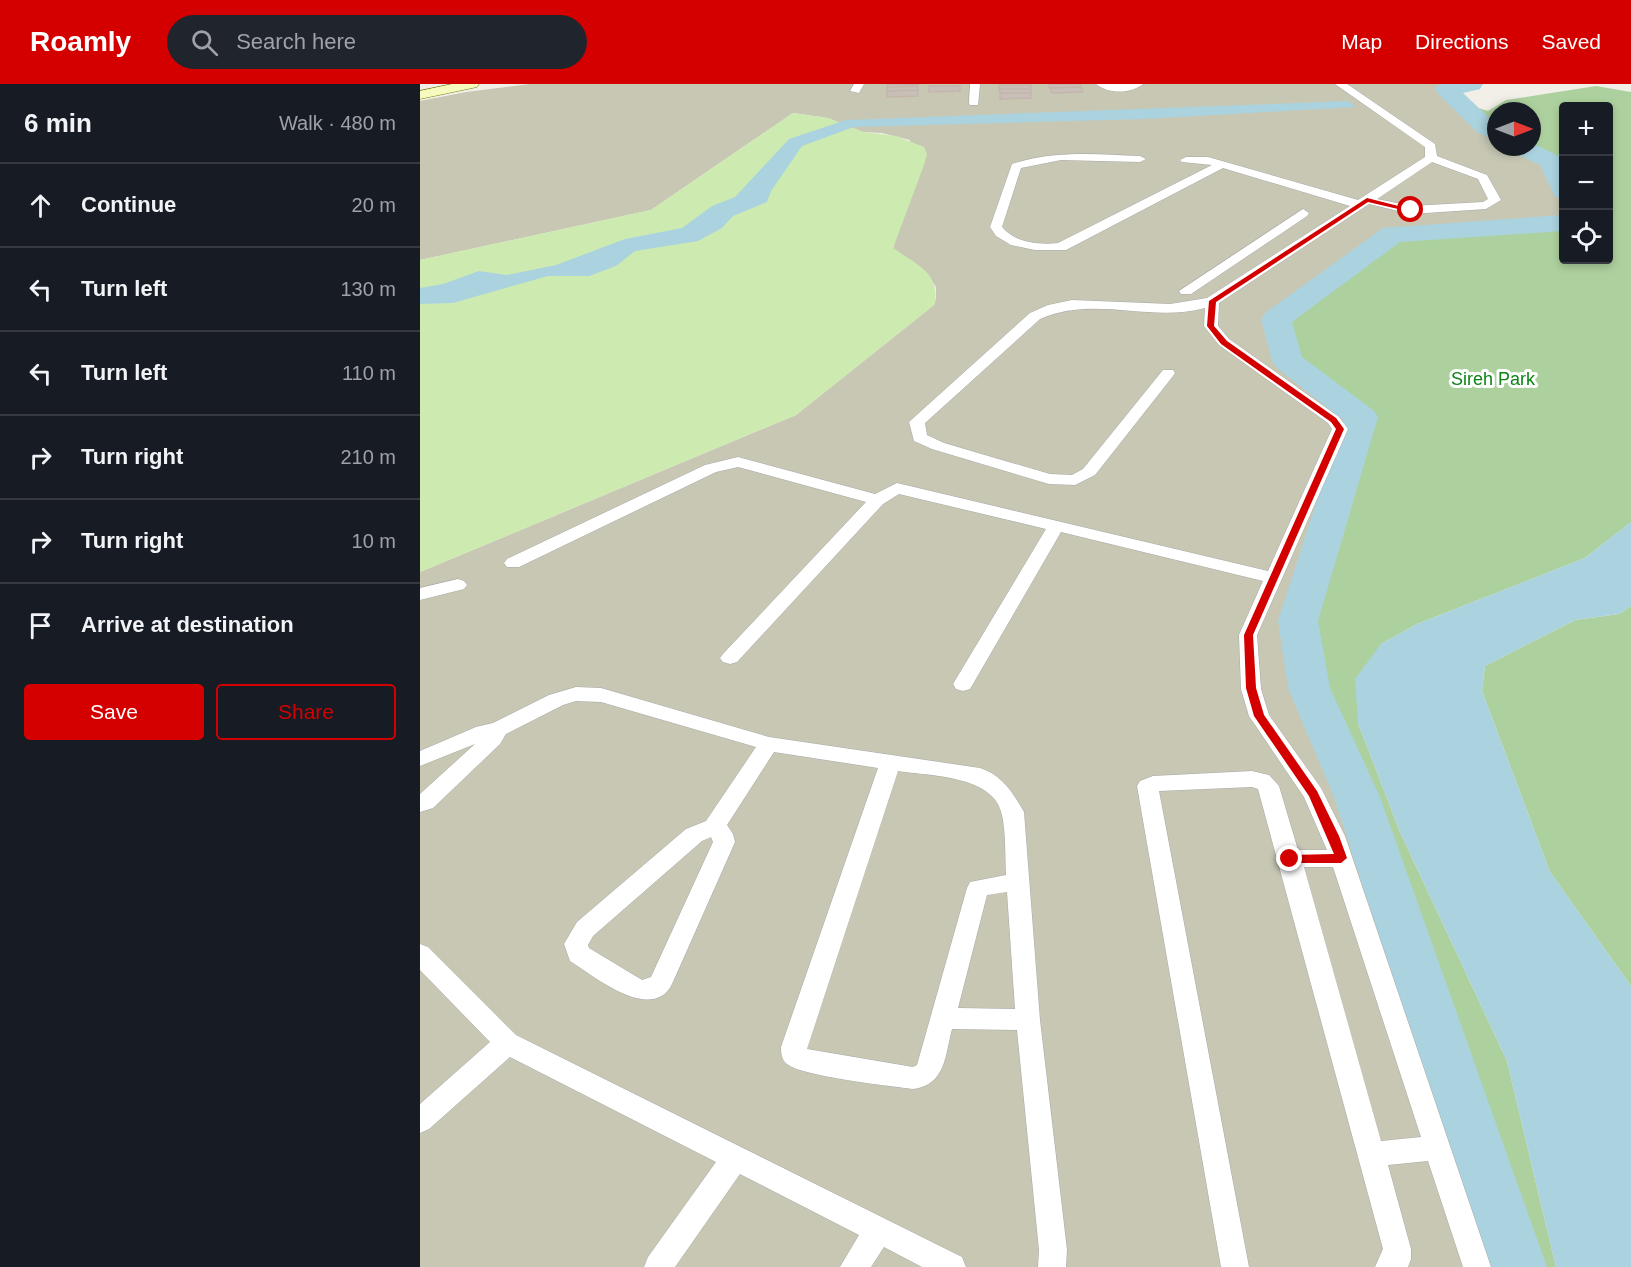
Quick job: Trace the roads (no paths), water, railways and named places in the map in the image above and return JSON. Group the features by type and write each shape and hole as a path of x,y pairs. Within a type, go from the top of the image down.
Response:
{"street":[{"path":"420,87 434,84"},
{"path":"420,95 472,84"},
{"path":"974,103 975,84"},
{"path":"1101,84 1119,89 1138,84"},
{"path":"1340,84 1431,146 1431,158"},
{"path":"1140,159 1055,158 1031,160 1016,166 996,227 1006,238 1045,249 1061,247 1222,164"},
{"path":"1168,373 1089,472 1075,480 1049,478 938,446 920,438 917,422 1035,316 1051,307 1077,303 1160,308 1190,307 1212,301 1431,158"},
{"path":"1186,160 1208,160 1364,202 1411,210 1486,205 1495,200 1483,177 1431,158"},
{"path":"1186,291 1303,213"},
{"path":"1284,226 1313,236"},
{"path":"1218,270 1246,279"},
{"path":"1212,301 1211,326 1224,342 1334,420 1340,429 1248,635 1251,688 1259,716 1313,794 1334,836 1477,1267"},
{"path":"513,563 711,468 738,462 877,500"},
{"path":"730,658 877,500 897,488 1274,578"},
{"path":"963,684 1056,526"},
{"path":"420,594 458,585"},
{"path":"420,759 483,732 498,729 566,697 576,694 601,695 769,744 980,776 1000,790 1012,812 1028,1020 1053,1250 1052,1267"},
{"path":"420,804 494,739 498,729"},
{"path":"714,827 722,834 724,842 660,984 652,990 639,990 578,954 576,944 585,929 694,835 714,827 769,744"},
{"path":"891,762 794,1047 794,1055 802,1060 914,1078 921,1077 928,1071 978,888 1017,882"},
{"path":"1235,1267 1148,786 1153,784 1252,778 1262,780 1268,786 1397,1249 1397,1259 1389,1267"},
{"path":"1290,859 1341,858"},
{"path":"420,954 507,1043 952,1267"},
{"path":"943,1018 1028,1020"},
{"path":"420,1121 507,1043"},
{"path":"1372,1154 1438,1148"},
{"path":"658,1267 735,1158"},
{"path":"854,1267 879,1230"}],"water":[{"path":"1348,101 1356,107 1143,119 854,127 802,146 771,191 767,202 733,216 722,228 698,241 635,251 616,266 589,276 548,276 453,303 420,304 420,288 443,284 479,271 507,275 556,265 625,239 682,228 712,206 735,197 789,139 846,120"},
{"path":"1631,522 1631,606 1619,614 1575,620 1485,666 1482,691 1550,872 1631,986 1631,1267 1556,1267 1507,1061 1400,832 1358,723 1355,679 1381,644 1417,624 1585,558"}],"waterway":[{"path":"1472,84 1446,89 1487,129"},
{"path":"1540,156 1550,161 1559,181"},
{"path":"1516,1267 1357,797 1309,688 1298,621 1361,417 1288,361 1276,319 1393,234 1559,223"}],"park label":[{"name":"Sireh Park","path":"1493,379"}]}
